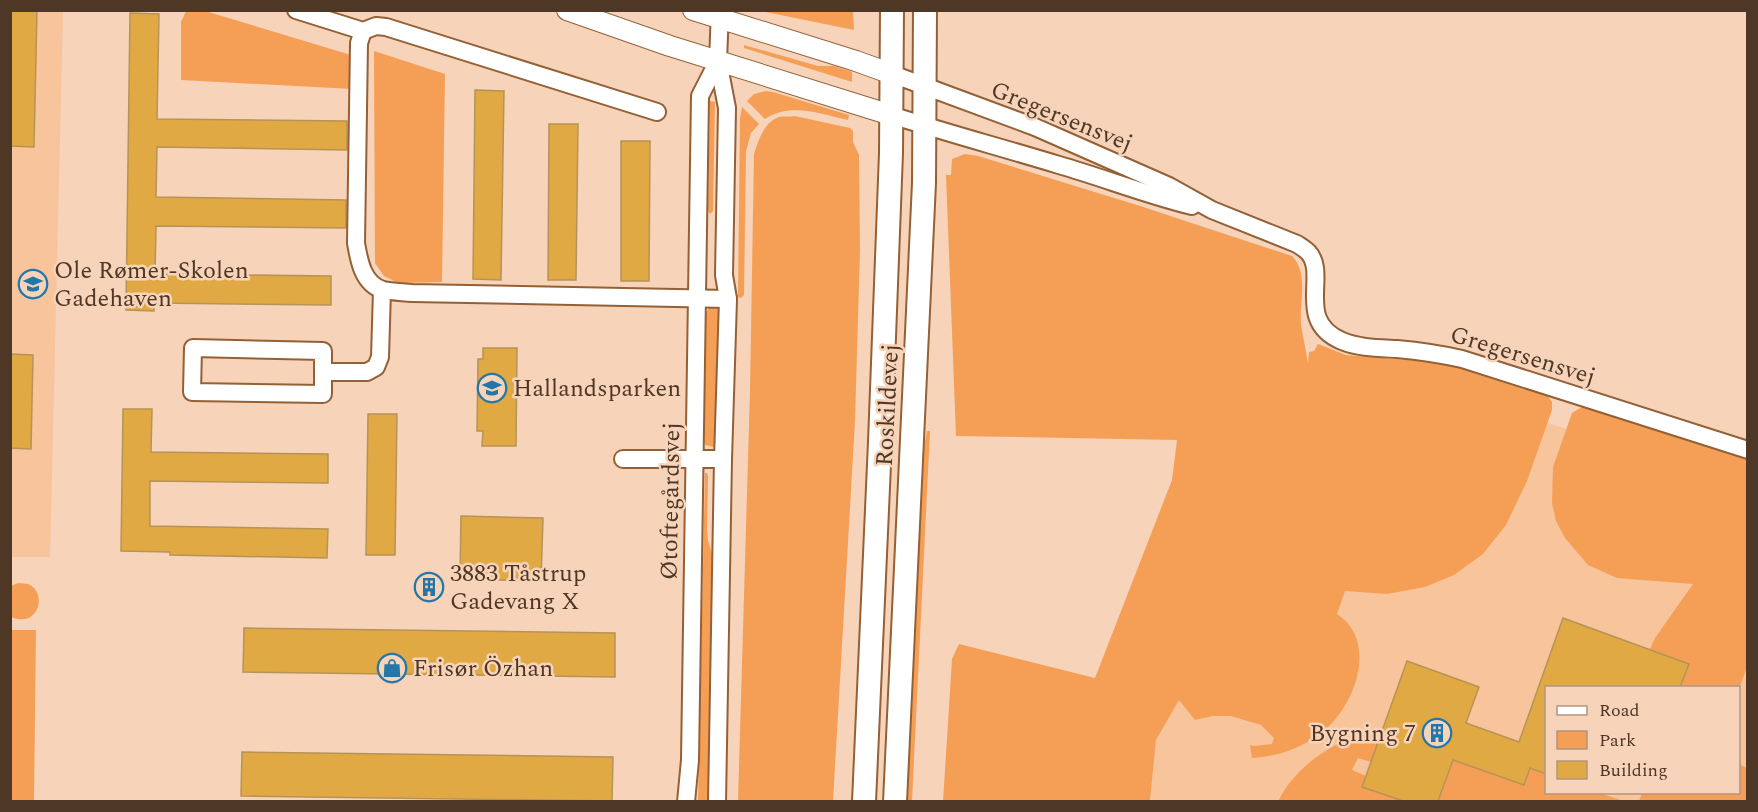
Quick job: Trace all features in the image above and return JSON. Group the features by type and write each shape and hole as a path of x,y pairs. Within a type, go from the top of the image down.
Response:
{"main road":[{"name":"Roskildevej","path":"864,801 880,453 891,115 892,10"},
{"name":"Roskildevej","path":"895,801 924,183 925,10"}],"street":[{"path":"296,10 363,31 376,26 386,27 657,112"},
{"path":"567,10 669,46 891,115"},
{"path":"693,10 720,15 892,74"},
{"name":"Øtoftegårdsvej","path":"717,801 728,299 724,275 727,108 718,61 720,15"},
{"path":"363,31 359,43 356,243 359,265 368,279 382,290 412,293 728,299"},
{"name":"Øtoftegårdsvej","path":"686,801 690,760 700,96 718,61"},
{"name":"Gregersensvej","path":"892,74 1035,127 1169,186 1212,210 1297,244 1309,252 1314,267 1315,298 1319,321 1329,334 1344,342 1363,347 1418,351 1462,358 1748,450"},
{"name":"Gregersensvej","path":"891,115 1060,165 1158,198 1212,210"},
{"path":"323,372 367,372 376,367 380,357 382,290"},
{"path":"193,348 323,351 323,372 323,394 192,392 193,348"},
{"path":"624,459 723,459"}],"shaded area":[{"name":"Ole Rømer-Skolen Gadehaven","path":"11,11 63,11 50,557 11,557"},
{"path":"1451,393 1747,485 1747,801 1150,802 1156,740 1256,561"}],"green space":[{"path":"186,11 205,11 351,55 352,89 181,80 181,22"},
{"path":"761,11 853,11 854,30"},
{"path":"744,45 818,66 834,66 852,72 852,82 744,48"},
{"path":"374,51 445,74 442,282 398,283 384,276 375,263"},
{"path":"766,91 849,115 848,120 795,110 775,114 765,119 747,101 754,94"},
{"path":"710,101 715,102 713,211 710,214 708,211"},
{"path":"742,107 759,124 751,133 746,151 744,295 741,298 738,297"},
{"path":"795,116 850,128 853,131 853,142 859,155 860,250 855,421 833,801 738,801 750,391 754,154 762,132 769,123 779,117"},
{"path":"965,154 1140,206 1292,256 1297,263 1302,280 1301,325 1308,363 1309,352 1314,351 1318,344 1346,355 1434,362 1546,394 1552,402 1552,410 1527,481 1506,525 1483,554 1454,575 1425,587 1387,594 1345,591 1337,614 1349,625 1357,639 1358,670 1347,702 1328,727 1311,740 1283,753 1252,758 1250,745 1272,744 1274,738 1261,725 1231,716 1213,716 1195,720 1179,700 1156,740 1150,801 943,802 952,659 959,644 1095,678 1172,480 1177,440 956,436 946,175 951,175 952,159"},
{"path":"710,306 717,307 719,312 717,441 713,447 705,445 704,442 706,313"},
{"path":"1582,407 1589,408 1747,459 1748,665 1740,686 1680,686 1688,664 1650,649 1655,638 1693,584 1617,578 1588,565 1565,538 1556,521 1552,503 1553,467 1572,413"},
{"path":"927,431 930,431 912,801 904,802 920,468"},
{"path":"705,473 708,476 707,530 713,558 712,801 698,802"},
{"path":"18,583 28,584 38,594 38,608 28,618 11,617 11,586"},
{"path":"11,630 36,630 34,801 11,801"},
{"path":"1366,734 1380,736 1371,762 1358,758 1352,770 1366,776 1362,787 1403,801 1278,802 1293,779 1315,758 1340,743"},
{"path":"1453,760 1523,785 1530,768 1545,774 1545,794 1602,794 1624,801 1438,802"},
{"path":"1740,764 1747,768 1747,801 1639,801 1642,794 1740,794"}],"building":[{"path":"10,10 37,10 34,147 10,146"},
{"path":"130,13 159,14 157,119 347,121 347,150 157,147 156,197 346,200 346,228 156,226 155,274 331,276 331,305 154,303 154,311 126,310"},
{"path":"475,90 504,91 501,280 473,279"},
{"path":"549,124 578,124 576,280 548,280"},
{"path":"621,141 650,141 649,281 621,281"},
{"path":"483,348 517,348 516,446 482,446 483,431 477,431 478,359 483,359"},
{"path":"10,354 33,355 31,449 10,448"},
{"path":"123,409 152,409 151,452 328,454 328,483 150,481 150,526 328,529 327,558 170,555 170,552 121,551"},
{"path":"368,414 397,414 395,555 366,555"},
{"path":"461,516 543,518 541,581 460,579"},
{"name":"Bygning 7","path":"1563,618 1689,664 1680,686 1545,686 1545,774 1530,768 1524,785 1453,760 1438,801 1403,801 1362,787 1407,661 1479,687 1466,723 1519,742"},
{"path":"244,628 615,633 615,677 243,672"},
{"path":"242,752 613,757 612,801 241,796"}],"place":[{"name":"Ole Rømer-Skolen Gadehaven","path":"33,284"},
{"name":"Hallandsparken","path":"492,388"},
{"name":"3883 Tåstrup Gadevang X","path":"429,587"},
{"name":"Frisør Özhan","path":"392,668"},
{"name":"Bygning 7","path":"1437,733"}]}
